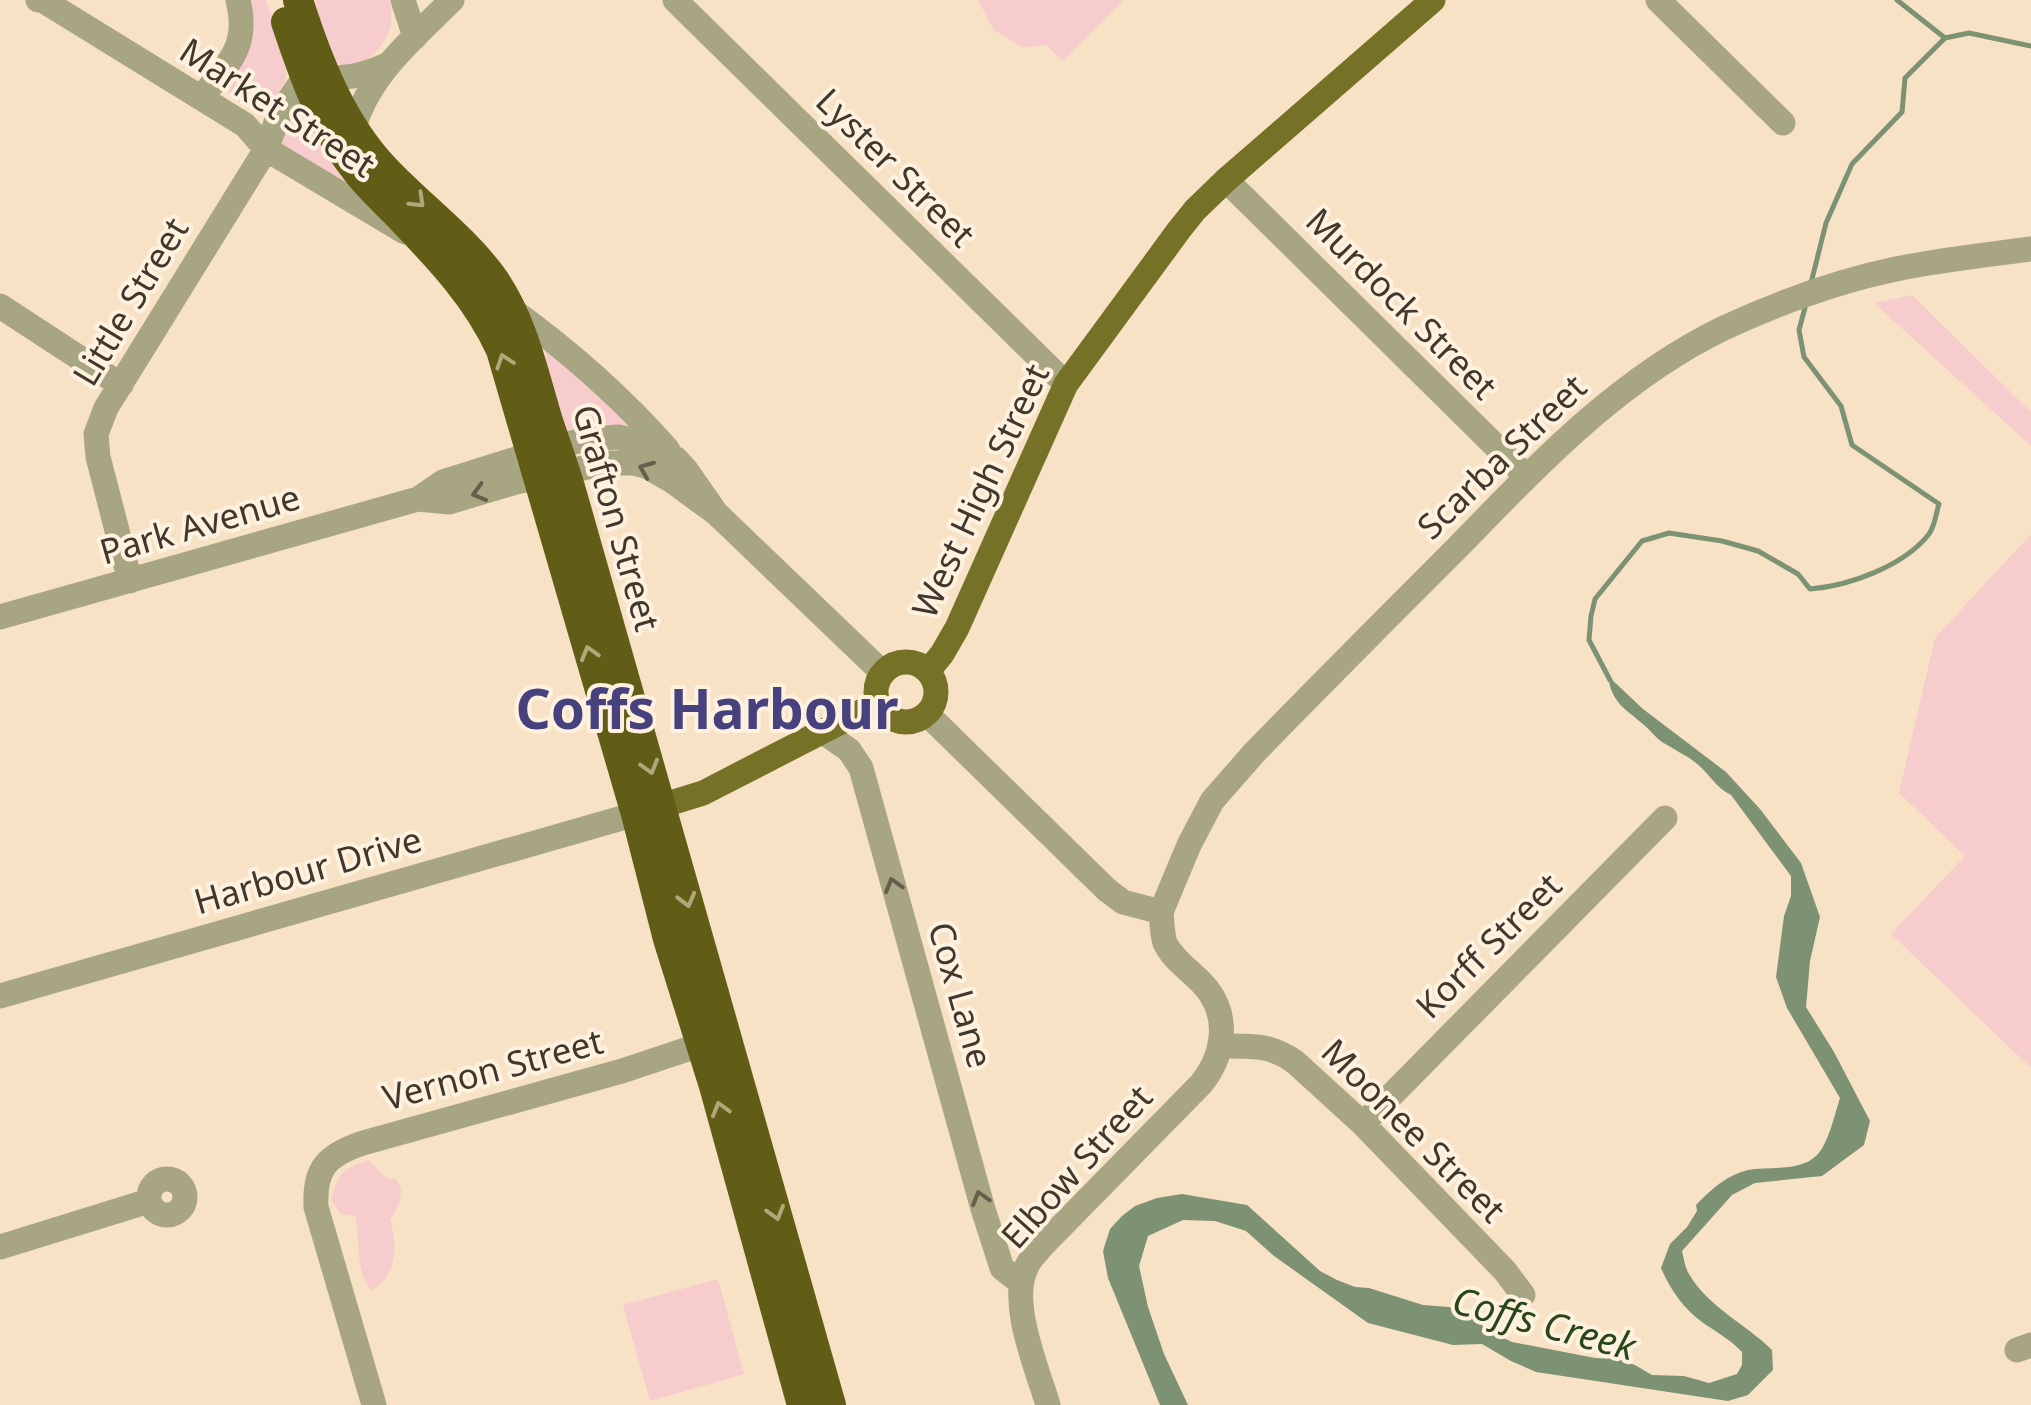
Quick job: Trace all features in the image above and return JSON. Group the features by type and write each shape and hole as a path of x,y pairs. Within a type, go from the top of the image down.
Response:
{"highway":[{"name":"Grafton Street","path":"279,0 316,78 353,130 384,168 482,265 512,310 528,351 548,462 649,810 831,1405"},
{"name":"Grafton Street","path":"298,0 333,138 360,176 470,294 490,325 548,462"},
{"name":"Grafton Street","path":"649,810 668,939 714,1086 802,1405"}],"main road":[{"name":"West High Street","path":"928,671 957,628 1066,384 1178,230 1226,180 1434,0"},
{"path":"906,662 928,671 936,697 927,714 918,720 899,722 890,718 878,703 876,688 883,673 906,662"},
{"path":"649,810 703,793 878,703"}],"street":[{"name":"Market Street","path":"38,0 244,125 266,149 426,245"},
{"path":"201,98 240,44 238,0"},
{"path":"403,0 415,37"},
{"path":"353,130 358,110 387,65 452,0"},
{"name":"Lyster Street","path":"675,0 1066,384"},
{"path":"1658,0 1782,123"},
{"path":"316,78 350,78 387,65"},
{"name":"Little Street","path":"130,581 98,457 96,434 106,408 266,149 279,116 316,78"},
{"name":"Murdock Street","path":"1226,180 1527,477"},
{"name":"Scarba Street","path":"1161,912 1212,802 1254,753 1527,477 1628,386 1723,329 1844,282 1895,269 2031,249"},
{"path":"0,306 121,385"},
{"path":"512,310 596,378 676,460"},
{"name":"Park Avenue","path":"548,462 585,439 618,437 644,442 676,460 716,513"},
{"name":"Park Avenue","path":"0,617 418,499 443,482 548,462 634,462 672,480 716,513"},
{"path":"716,513 883,673"},
{"path":"927,714 1107,890 1124,902 1161,912 1165,943 1214,1001 1222,1046"},
{"name":"Cox Lane","path":"822,732 849,750 861,768 983,1209 1002,1268 1021,1283"},
{"name":"Harbour Drive","path":"0,996 649,810"},
{"name":"Korff Street","path":"1363,1124 1665,818"},
{"name":"Vernon Street","path":"374,1405 319,1217 316,1179 324,1166 348,1148 622,1072 700,1045"},
{"name":"Elbow Street","path":"1048,1405 1019,1306 1027,1266 1201,1084 1222,1046"},
{"name":"Moonee Street","path":"1222,1046 1266,1047 1283,1053 1363,1124 1505,1272 1523,1296"},
{"path":"0,1247 150,1201"}],"shaded area":[{"path":"250,0 266,0 281,43 286,75 284,89 276,99 257,106 243,104 228,91 253,40"},
{"path":"316,0 389,0 390,30 375,53 359,66 339,65 325,44"},
{"path":"978,0 1123,0 1062,61 1047,45 1023,48 994,30"},
{"path":"298,98 356,189 281,144"},
{"path":"1912,295 2031,412 2031,446 1874,303"},
{"path":"545,349 639,430 604,424 565,430"},
{"path":"2031,534 2031,1068 1891,934 1965,856 1899,793 1935,638"},
{"path":"1608,676 1643,709 1726,772 1801,863 1820,917 1810,961 1806,1007 1870,1121 1864,1145 1822,1176 1755,1183 1732,1195 1682,1251 1688,1272 1706,1296 1772,1350 1773,1370 1748,1395 1728,1401 1536,1372 1482,1344 1453,1345 1368,1323 1274,1256 1246,1231 1215,1221 1183,1220 1148,1236 1139,1266 1164,1354 1188,1405 1160,1405 1108,1278 1103,1251 1110,1229 1135,1206 1182,1194 1247,1205 1320,1271 1337,1280 1472,1315 1487,1330 1512,1342 1617,1359 1652,1375 1684,1376 1709,1383 1737,1374 1742,1352 1689,1311 1661,1268 1670,1244 1697,1211 1696,1205 1719,1184 1748,1170 1793,1166 1816,1156 1828,1137 1840,1098 1787,1008 1776,977 1791,876 1731,795 1625,709 1616,699"},
{"path":"369,1160 385,1176 396,1180 401,1189 390,1220 394,1239 391,1268 372,1290 360,1266 355,1216 341,1214 331,1200 343,1173"},
{"path":"718,1279 744,1374 650,1401 623,1305"}],"waterway":[{"path":"1897,0 1945,38"},
{"name":"Coffs Creek","path":"1811,283 1826,223 1852,164 1902,112 1905,78 1945,38 1969,33 2031,46"},
{"name":"Coffs Creek","path":"1610,680 1589,640 1591,616 1595,599 1642,541 1669,533 1758,551 1798,574 1810,589 1842,584 1891,565 1931,531 1939,504 1852,445 1841,406 1804,357 1799,330 1806,304"}],"district":[{"name":"Coffs Harbour","path":"707,710"}]}
